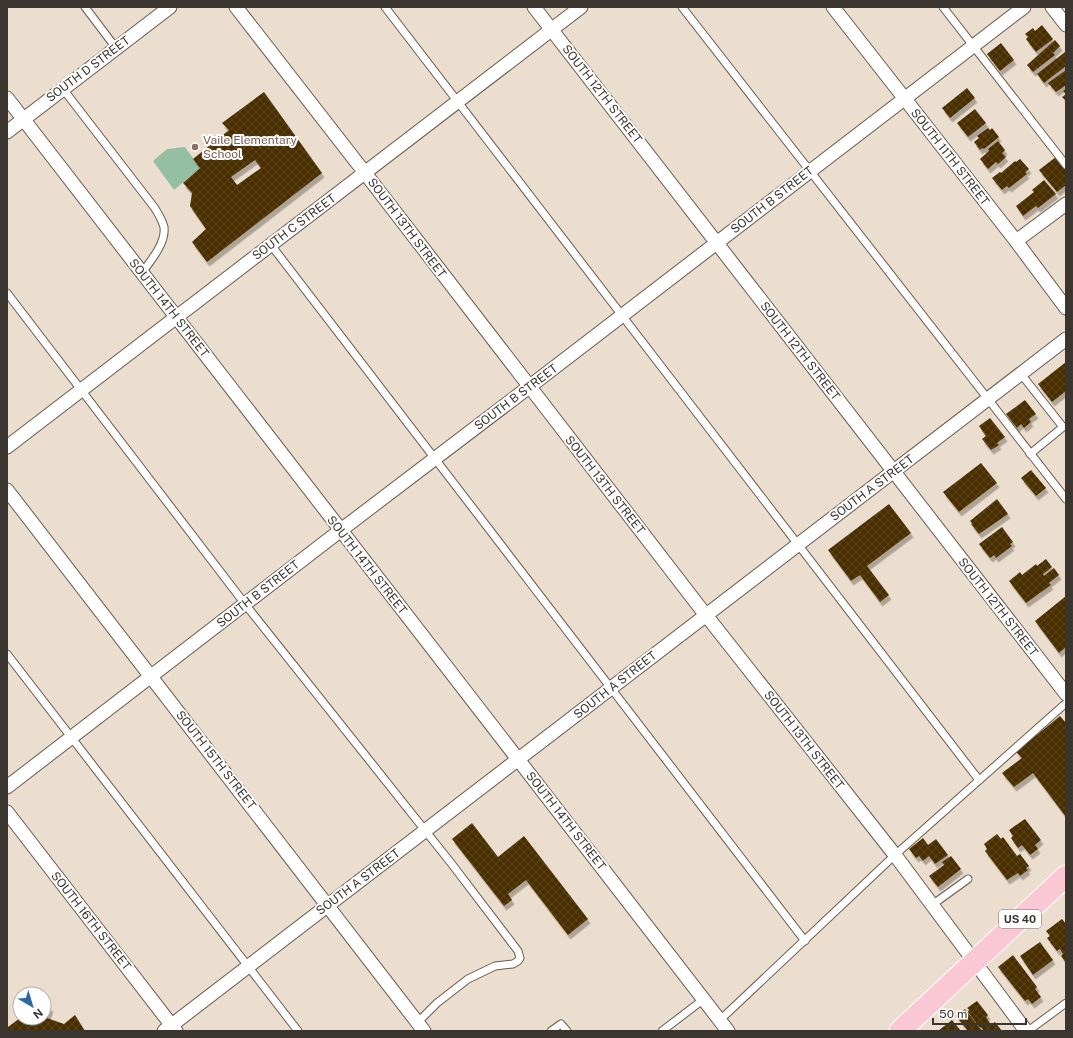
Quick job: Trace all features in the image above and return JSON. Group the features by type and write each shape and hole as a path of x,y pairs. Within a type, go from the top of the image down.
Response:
{"main road":[{"name":"US 40","path":"900,1031 1066,876"}],"street":[{"name":"SOUTH D STREET","path":"7,132 170,7"},
{"name":"SOUTH 13TH STREET","path":"236,7 705,615 895,854 974,962 1027,1031"},
{"name":"SOUTH 12TH STREET","path":"534,7 1066,694"},
{"name":"SOUTH C STREET","path":"7,447 581,7"},
{"name":"SOUTH 11TH STREET","path":"833,7 1016,241 1066,308"},
{"name":"SOUTH B STREET","path":"7,787 1024,7"},
{"path":"1052,7 1066,25"},
{"name":"SOUTH 14TH STREET","path":"7,98 728,1031"},
{"path":"1016,241 1066,204"},
{"name":"SOUTH A STREET","path":"170,1029 327,905 1066,339"},
{"name":"SOUTH 15TH STREET","path":"7,490 421,1027"},
{"name":"SOUTH 16TH STREET","path":"7,812 170,1029"}],"lane":[{"path":"84,7 116,48"},
{"path":"385,7 979,780"},
{"path":"682,7 1066,500"},
{"path":"943,7 1066,165"},
{"path":"63,89 150,201 160,217 164,228 163,238 142,273"},
{"path":"270,245 805,941"},
{"path":"7,293 245,604 518,951 520,958 518,961 512,964 495,966 468,979 437,1003 421,1027"},
{"path":"1021,374 1063,427 1030,454"},
{"path":"7,654 298,1031"},
{"path":"720,1020 895,854 1066,703"},
{"path":"932,904 968,879"},
{"path":"662,1031 704,999"},
{"path":"1027,1031 1066,1003"},
{"path":"551,1031 561,1024 567,1031"}],"green space":[{"path":"185,147 200,168 174,190 153,161 167,149"}],"building":[{"path":"1042,25 1053,39 1036,52 1026,39 1028,37 1025,34 1033,28 1035,31"},
{"path":"1055,40 1060,46 1053,53 1055,55 1033,72 1027,65"},
{"path":"1001,43 1014,60 1000,71 987,54"},
{"path":"1065,52 1066,66 1044,83 1037,74"},
{"path":"1066,70 1066,85 1056,92 1048,83"},
{"path":"967,88 975,98 950,118 942,108"},
{"name":"Vaile Elementary School","path":"264,92 322,173 207,262 192,242 206,229 190,206 192,193 183,183 200,168 193,159 229,130 222,123","holes":["255,160 261,168 237,185 231,177"]},
{"path":"1066,94 1066,101 1062,97"},
{"path":"975,109 986,123 968,137 957,123"},
{"path":"988,128 990,130 992,128 999,137 984,149 982,148 980,150 974,142 979,138 977,136"},
{"path":"998,141 1005,150 1002,153 1006,157 998,164 996,162 988,169 980,159 989,151 988,149"},
{"path":"1056,157 1066,170 1066,185 1057,192 1039,170"},
{"path":"1020,159 1029,169 1025,172 1027,174 1009,188 1007,186 1002,190 992,178"},
{"path":"1044,180 1056,194 1038,208 1036,206 1023,216 1016,206 1034,192 1032,190"},
{"path":"1066,362 1066,391 1052,402 1038,384"},
{"path":"1025,400 1036,414 1029,419 1031,422 1024,428 1021,424 1017,428 1006,414"},
{"path":"990,418 1005,437 997,443 999,445 991,450 982,439 986,436 979,426"},
{"path":"981,463 997,483 959,512 943,492"},
{"path":"1031,470 1046,488 1036,496 1021,478"},
{"path":"997,499 1008,514 979,534 970,521"},
{"path":"889,504 911,533 867,566 889,595 880,602 860,575 851,581 828,550"},
{"path":"1002,527 1013,542 1010,544 1012,546 996,558 994,555 990,558 979,544"},
{"path":"1046,559 1052,567 1043,574 1044,576 1054,568 1059,575 1049,583 1051,585 1026,603 1009,581 1020,572 1022,575 1036,564 1037,566"},
{"path":"1066,596 1066,647 1059,653 1035,621"},
{"path":"1060,716 1066,723 1066,817 1033,773 1014,787 1002,773 1022,758 1016,752"},
{"path":"1025,819 1041,840 1035,845 1038,849 1030,855 1022,845 1018,848 1011,838 1013,836 1009,830"},
{"path":"472,823 498,857 524,836 588,919 568,935 526,880 508,894 512,900 504,906 452,839"},
{"path":"997,834 1001,839 1003,837 1017,856 1020,854 1029,866 1026,868 1028,870 1020,876 1018,873 1007,880 985,851 987,849 984,844"},
{"path":"923,838 928,845 936,839 948,855 935,864 929,856 923,861 919,856 916,858 909,849"},
{"path":"951,856 961,869 938,887 929,876 944,865 942,862"},
{"path":"1062,919 1066,924 1066,963 1061,956 1063,954 1060,949 1057,951 1047,938 1050,936 1046,931"},
{"path":"1040,942 1053,960 1033,975 1020,956"},
{"path":"1013,955 1037,987 1035,989 1041,997 1032,1004 1028,999 1025,1001 998,967"},
{"path":"977,1001 988,1015 986,1017 991,1025 995,1022 1002,1031 984,1031 981,1027 980,1028 968,1012 969,1010 967,1008"},
{"path":"965,1009 982,1031 968,1031 956,1016"},
{"path":"75,1015 85,1031 7,1031 8,1027 12,1024 12,1026 52,1026 52,1020 64,1024"},
{"path":"952,1020 961,1031 938,1031"}],"place":[{"name":"Vaile Elementary School","path":"195,147"}]}
